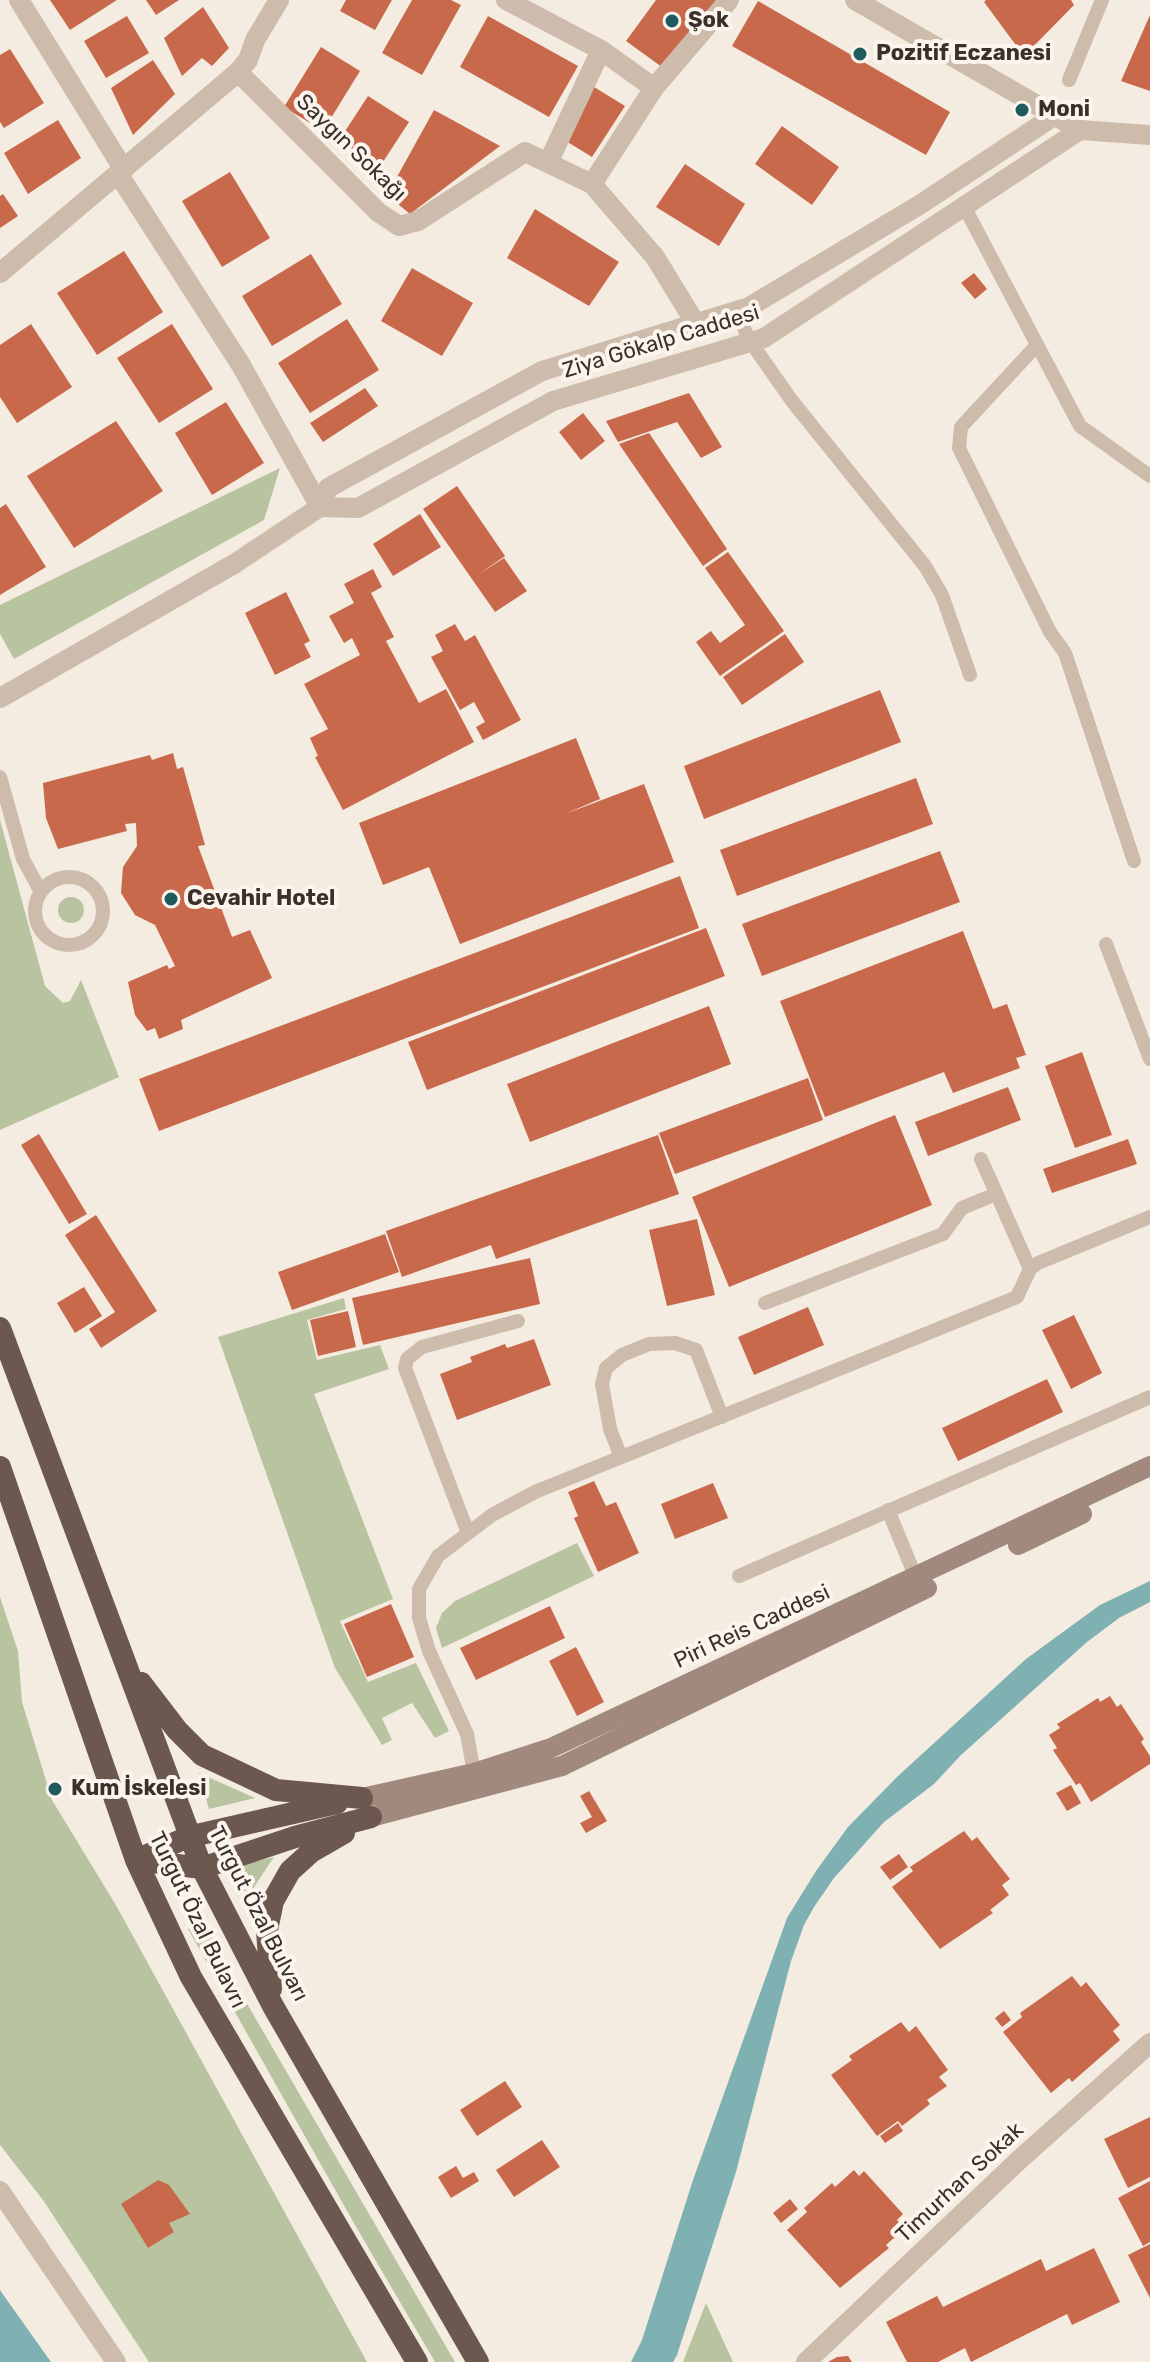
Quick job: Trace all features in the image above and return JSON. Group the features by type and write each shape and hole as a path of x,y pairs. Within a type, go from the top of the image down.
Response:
{"highway":[{"name":"Turgut Özal Bulvarı","path":"0,1328 202,1868 273,2006 478,2362"},
{"name":"Turgut Özal Bulavrı","path":"0,1467 136,1860 191,1977 417,2362"},
{"path":"128,1667 177,1730 202,1755 276,1790 366,1807"},
{"path":"136,1860 188,1837 366,1807"},
{"path":"136,1860 202,1868 295,1837 366,1807"},
{"path":"273,2006 267,1930 273,1901 280,1886 311,1852 366,1807"}],"main road":[{"name":"Piri Reis Caddesi","path":"366,1807 551,1748 1150,1466"},
{"name":"Piri Reis Caddesi","path":"366,1807 562,1766 1150,1479"}],"street":[{"path":"19,0 241,365 320,507"},
{"path":"0,273 238,72 248,60 255,40 279,0"},
{"path":"506,0 601,50 654,88"},
{"path":"592,184 654,88 729,0"},
{"path":"862,2 1080,130 1150,135"},
{"path":"601,50 548,163 592,184 655,257 696,324"},
{"name":"Saygın Sokağı","path":"238,72 378,212 399,226 418,221 525,152 548,163"},
{"name":"Ziya Gökalp Caddesi","path":"3,691 234,564 320,507 328,488 542,371 736,311 788,285 1054,116"},
{"name":"Ziya Gökalp Caddesi","path":"320,507 358,508 553,401 750,341 800,317 1080,130"},
{"name":"Timurhan Sokak","path":"806,2362 1018,2161 1150,2043"},
{"path":"0,2191 116,2362"}],"lane":[{"path":"1069,80 1102,0"},
{"path":"965,208 1086,434 1150,476"},
{"path":"736,311 750,341 792,401 925,566 942,595 970,675"},
{"path":"1037,345 961,427 959,448 1050,632 1065,653 1134,861"},
{"path":"0,777 23,859 41,892 35,913 38,923 52,940 72,944 83,942 99,928 103,905 92,885 70,877 49,884 41,892"},
{"path":"1106,944 1150,1059"},
{"path":"981,1159 1030,1269"},
{"path":"765,1303 943,1234 962,1208 996,1194"},
{"path":"474,1773 467,1734 429,1651 417,1602 424,1576 438,1556 468,1533 535,1492 1017,1297 1030,1269 1038,1263 1150,1217"},
{"path":"468,1533 405,1368 407,1359 422,1347 518,1321"},
{"path":"621,1457 610,1429 602,1384 606,1368 649,1344 675,1343 696,1350 722,1417"},
{"path":"739,1576 1150,1397"},
{"path":"888,1510 916,1578"}],"green space":[{"path":"280,468 264,520 14,659 0,634 0,605"},
{"path":"0,820 45,986 63,1003 70,1001 81,980 119,1077 0,1130"},
{"path":"71,897 80,901 84,910 80,919 71,923 62,919 58,910 62,901"},
{"path":"344,1298 346,1309 307,1320 317,1360 380,1345 389,1369 314,1394 393,1599 340,1621 368,1682 416,1663 449,1731 435,1738 412,1703 382,1718 392,1740 382,1745 335,1668 218,1337"},
{"path":"577,1543 594,1576 442,1648 436,1628 442,1613 455,1601"},
{"path":"0,1597 18,1651 22,1702 52,1800 117,1907 367,2362 149,2362 43,2200 0,2145"},
{"path":"199,1773 255,1798 209,1809"},
{"path":"274,1857 254,1887 247,1906 229,1868"},
{"path":"205,1922 246,2002 455,2362 435,2362 355,2225 188,1929"},
{"path":"706,2303 733,2362 683,2362"}],"water":[{"path":"1150,1581 1150,1602 1119,1618 1087,1642 961,1755 934,1784 884,1822 834,1878 814,1907 791,1961 736,2172 677,2355 673,2362 631,2362 642,2340 693,2180 787,1918 816,1871 848,1827 898,1776 1026,1659 1100,1605"},
{"path":"0,2290 2,2293 51,2362 0,2362"}],"building":[{"path":"50,0 117,0 70,30"},
{"path":"146,0 179,0 156,15"},
{"path":"346,0 392,0 375,30 340,11"},
{"path":"412,0 451,0 461,5 422,75 382,53"},
{"name":"Şok","path":"656,0 718,0 666,70 626,41"},
{"path":"1071,0 1074,5 1024,56 984,2"},
{"path":"758,1 950,112 926,155 732,46"},
{"path":"203,7 229,48 212,66 202,58 182,76 164,38"},
{"path":"1150,15 1150,91 1121,81"},
{"path":"127,16 149,53 106,78 84,41"},
{"path":"488,16 578,66 549,117 460,67"},
{"path":"321,47 360,71 323,131 284,107"},
{"path":"10,49 44,103 4,128 0,122 0,55"},
{"path":"153,60 175,94 133,135 111,88"},
{"path":"594,87 625,106 592,157 561,138"},
{"path":"368,96 409,122 379,168 338,142"},
{"path":"434,110 500,146 410,214 387,195"},
{"path":"58,120 81,158 28,194 4,153"},
{"path":"782,126 839,167 812,205 755,164"},
{"path":"685,164 745,204 719,246 656,207"},
{"path":"230,172 270,238 222,267 182,201"},
{"path":"3,194 18,216 0,228 0,196"},
{"path":"535,209 619,262 589,306 507,258"},
{"path":"124,251 163,312 97,355 57,293"},
{"path":"311,254 342,304 272,346 242,296"},
{"path":"412,268 473,303 442,356 381,321"},
{"path":"974,273 987,289 975,299 961,283"},
{"path":"347,319 379,370 310,413 278,363"},
{"path":"31,324 72,387 17,423 0,397 0,345"},
{"path":"172,324 213,389 159,423 117,358"},
{"path":"365,388 378,406 323,442 310,423"},
{"path":"689,393 722,447 701,458 677,422 618,442 606,421"},
{"path":"226,402 264,463 212,495 175,433"},
{"path":"583,413 605,441 581,460 559,432"},
{"path":"116,421 163,491 74,548 27,476"},
{"path":"649,433 727,549 703,566 619,444"},
{"path":"457,486 505,556 479,574 504,558 527,591 495,612 423,509"},
{"path":"6,504 46,567 0,595 0,508"},
{"path":"420,514 441,547 393,576 373,544"},
{"path":"728,552 784,631 720,676 696,642 711,631 720,643 745,625 705,568"},
{"path":"373,569 382,587 371,593 394,637 386,641 419,703 446,689 474,742 343,810 315,757 318,756 310,738 328,729 304,684 360,655 352,638 344,643 329,616 354,603 344,584"},
{"path":"286,592 310,641 304,644 311,657 275,675 245,613"},
{"path":"455,624 465,641 475,635 521,720 483,740 476,727 485,722 474,702 460,710 431,657 443,651 435,635"},
{"path":"785,634 804,662 742,705 723,677"},
{"path":"880,690 901,742 704,819 684,766"},
{"path":"576,738 600,799 565,814 644,784 674,862 460,944 429,867 383,885 359,823"},
{"name":"Cevahir Hotel","path":"173,753 177,769 183,767 205,845 198,846 232,937 250,930 272,978 181,1020 183,1029 159,1039 155,1028 147,1031 135,1015 128,982 167,965 169,969 175,966 155,925 135,915 121,893 123,867 137,846 136,823 125,824 127,831 58,849 46,818 43,783 150,755 152,760"},
{"path":"916,778 933,824 737,896 720,850"},
{"path":"940,851 960,902 762,976 742,924"},
{"path":"680,876 699,928 159,1131 139,1079"},
{"path":"706,928 725,976 427,1090 408,1042"},
{"path":"963,931 993,1009 1007,1004 1026,1055 1016,1058 1020,1068 953,1093 944,1072 825,1117 780,1001"},
{"path":"709,1006 731,1064 530,1142 507,1084"},
{"path":"1082,1052 1112,1135 1075,1148 1045,1066"},
{"path":"808,1078 823,1120 675,1174 659,1133"},
{"path":"1008,1087 1021,1120 928,1156 915,1122"},
{"path":"895,1115 932,1205 729,1287 692,1197"},
{"path":"39,1134 87,1214 69,1224 21,1145"},
{"path":"658,1135 679,1194 496,1259 491,1245 402,1277 386,1231"},
{"path":"1128,1139 1137,1164 1052,1193 1043,1169"},
{"path":"96,1215 157,1311 101,1348 89,1329 115,1312 65,1235"},
{"path":"697,1219 715,1295 667,1306 649,1230"},
{"path":"385,1234 399,1272 292,1310 278,1272"},
{"path":"530,1258 540,1304 363,1345 352,1298"},
{"path":"84,1287 102,1316 75,1333 57,1303"},
{"path":"808,1307 824,1345 754,1375 738,1337"},
{"path":"348,1311 356,1347 318,1356 310,1320"},
{"path":"1074,1315 1102,1373 1071,1389 1042,1330"},
{"path":"534,1339 551,1385 457,1420 440,1374 472,1362 470,1357 505,1344 507,1348"},
{"path":"1047,1379 1063,1412 958,1461 942,1428"},
{"path":"594,1481 606,1506 616,1502 639,1553 598,1572 574,1518 578,1516 568,1492"},
{"path":"713,1483 728,1518 675,1539 661,1504"},
{"path":"391,1604 414,1657 367,1677 344,1624"},
{"path":"550,1606 565,1638 476,1680 460,1648"},
{"path":"576,1647 604,1702 577,1716 549,1661"},
{"path":"1110,1696 1117,1707 1121,1704 1144,1739 1141,1742 1150,1756 1150,1764 1091,1802 1053,1750 1057,1748 1049,1735 1060,1728 1057,1724 1098,1698 1100,1702"},
{"path":"1071,1785 1081,1803 1067,1811 1056,1793"},
{"path":"589,1791 607,1821 586,1833 580,1823 592,1817 580,1796"},
{"path":"964,1831 972,1841 977,1837 1010,1879 1002,1885 1009,1895 990,1910 993,1913 940,1949 892,1887 913,1871 910,1867"},
{"path":"899,1854 908,1867 890,1880 880,1867"},
{"path":"1072,1976 1081,1987 1086,1982 1120,2025 1113,2031 1120,2040 1072,2082 1069,2078 1051,2093 1003,2032 1022,2017 1020,2013"},
{"path":"1004,2011 1011,2020 1002,2027 995,2018"},
{"path":"901,2022 909,2032 916,2026 948,2070 939,2077 947,2086 927,2100 930,2104 902,2126 898,2121 877,2136 831,2075 852,2060 849,2056"},
{"path":"505,2081 522,2107 477,2136 460,2110"},
{"path":"1150,2117 1150,2177 1128,2188 1104,2139"},
{"path":"898,2123 903,2131 885,2143 880,2136"},
{"path":"542,2140 560,2167 514,2197 496,2170"},
{"path":"456,2166 463,2178 474,2172 479,2181 451,2198 438,2177"},
{"path":"854,2170 859,2176 864,2171 903,2214 897,2220 904,2229 886,2245 889,2248 840,2288 787,2230 807,2212 804,2208 832,2183 835,2187"},
{"path":"158,2180 169,2185 190,2214 169,2223 174,2232 148,2248 121,2204"},
{"path":"1150,2181 1150,2242 1143,2246 1118,2198"},
{"path":"790,2199 798,2209 781,2223 773,2213"},
{"path":"1150,2244 1150,2298 1128,2255"},
{"path":"1094,2248 1120,2302 1072,2325 1067,2314 971,2362 965,2348 938,2362 907,2362 886,2322 937,2296 943,2307 1041,2259 1046,2271"},
{"path":"848,2356 852,2362 828,2362 837,2357"}],"place":[{"name":"Şok","path":"672,21"},
{"name":"Pozitif Eczanesi","path":"860,54"},
{"name":"Moni","path":"1022,110"},
{"name":"Cevahir Hotel","path":"171,899"},
{"name":"Kum İskelesi","path":"55,1789"}]}
